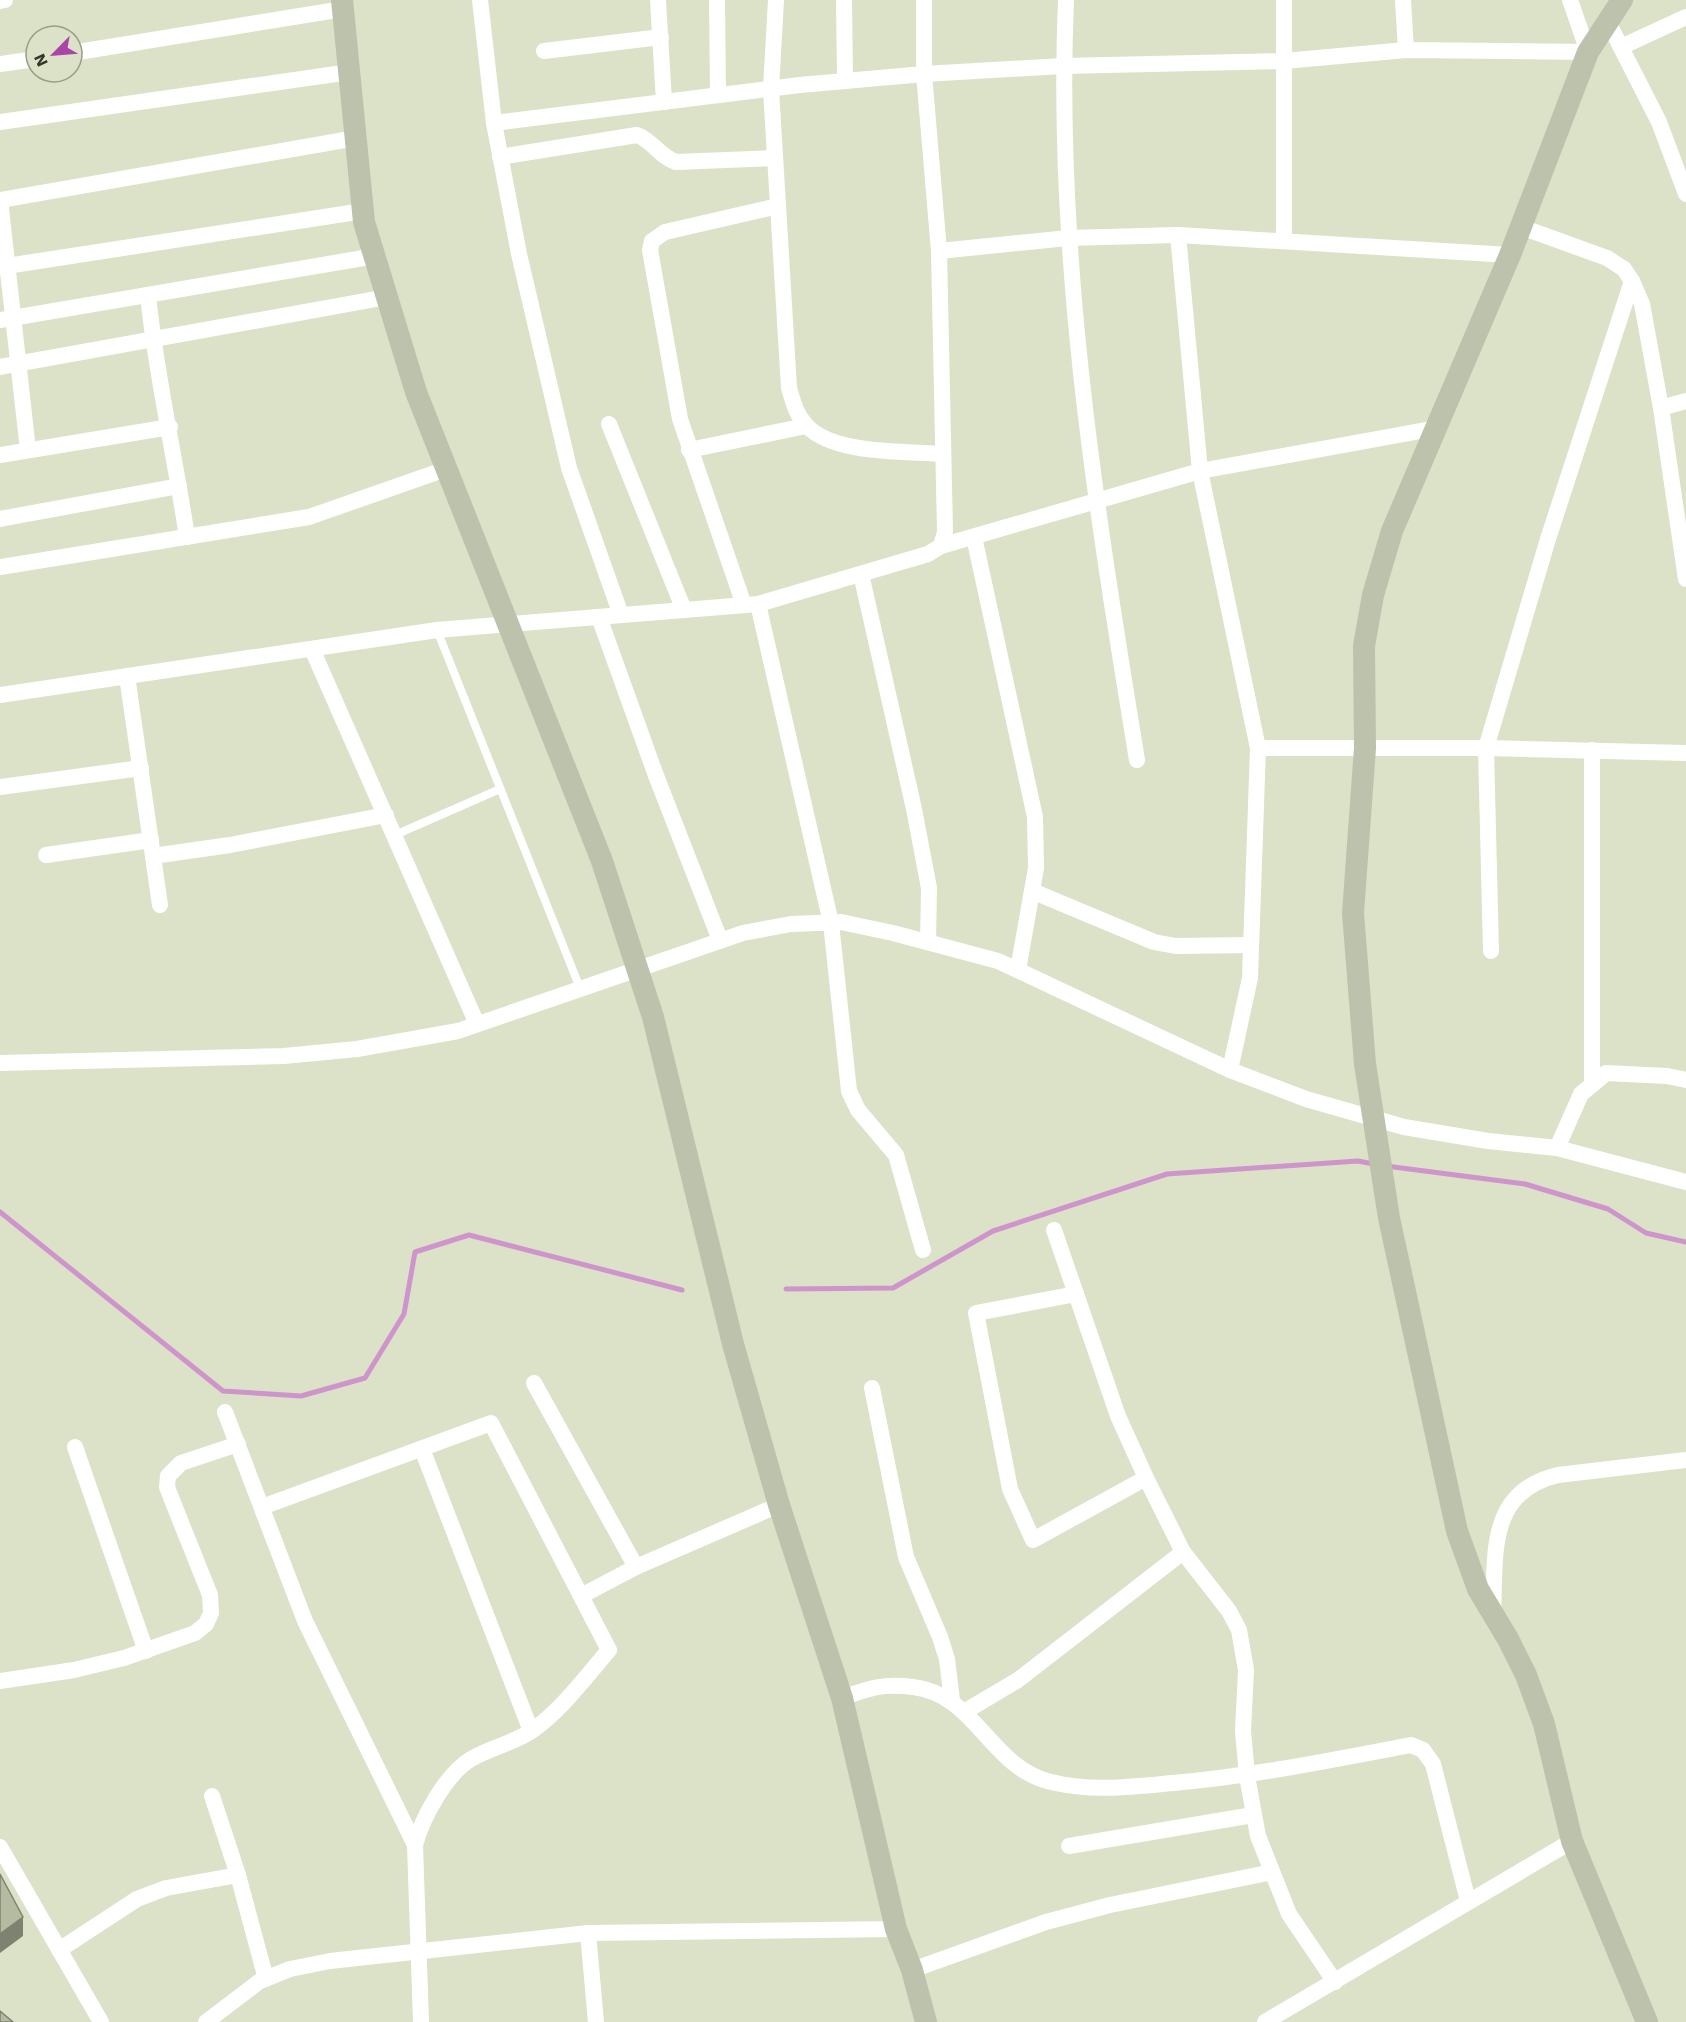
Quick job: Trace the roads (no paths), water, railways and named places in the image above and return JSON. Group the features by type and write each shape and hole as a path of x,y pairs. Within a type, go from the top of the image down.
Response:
{"street":[{"path":"0,1 4,0"},
{"path":"480,0 494,123 519,254 569,468 621,615"},
{"path":"658,0 664,102"},
{"path":"717,0 718,95"},
{"path":"776,0 771,89 789,388 794,407 806,426 821,437 850,447 943,454"},
{"path":"844,0 845,81"},
{"path":"924,0 924,74 939,251 945,532 941,546"},
{"path":"1066,0 1063,66 1068,238 1095,501 1137,760"},
{"path":"1284,0 1284,241"},
{"path":"1403,0 1406,50"},
{"path":"1570,0 1588,52"},
{"path":"1622,0 1588,52 1510,255 1392,531 1373,596 1364,646 1365,748 1353,913 1365,1064 1389,1218 1457,1531 1478,1589 1526,1674 1544,1724 1572,1841 1647,2022"},
{"path":"84,51 343,5 363,211 375,256 416,392 506,625 602,861 652,1017 733,1344 779,1505 842,1698 896,1929 912,1970 926,2022"},
{"path":"1621,47 1686,17"},
{"path":"1608,22 1659,122 1686,194"},
{"path":"544,51 660,38"},
{"path":"494,123 718,95 924,74 1063,66 1284,61 1406,50 1588,52"},
{"path":"0,64 24,61"},
{"path":"0,122 350,72"},
{"path":"500,157 637,135 646,139 667,159 676,162 776,158"},
{"path":"28,450 19,363 7,319 0,200 356,138"},
{"path":"778,206 665,232 652,241 650,250 680,419 689,450 751,604 831,923 849,1091 858,1110 897,1155 923,1250"},
{"path":"4,266 363,211"},
{"path":"1521,227 1607,258 1624,268 1632,280 1642,303 1661,408 1686,579"},
{"path":"939,251 1068,238 1178,235 1510,255"},
{"path":"1178,235 1200,471 1257,748 1250,978 1230,1070"},
{"path":"7,319 375,256"},
{"path":"1491,951 1486,748 1548,539 1632,280"},
{"path":"148,295 152,339 170,427 187,537"},
{"path":"0,367 387,297"},
{"path":"1661,408 1686,401"},
{"path":"609,424 684,610"},
{"path":"689,450 806,426"},
{"path":"0,455 170,427"},
{"path":"0,695 437,630 751,604 861,574 928,554 941,546 1200,471 1437,428"},
{"path":"0,567 309,517 446,469"},
{"path":"0,519 179,486"},
{"path":"974,537 1035,817 1036,868 1018,970"},
{"path":"861,574 925,865 929,888 928,942"},
{"path":"599,617 655,773 720,940"},
{"path":"312,649 477,1024"},
{"path":"127,676 160,905"},
{"path":"1257,748 1486,748 1686,753"},
{"path":"1592,750 1592,1083"},
{"path":"0,788 141,768"},
{"path":"46,855 231,845 386,815"},
{"path":"1032,891 1154,942 1176,946 1251,945"},
{"path":"0,1063 284,1056 357,1049 458,1031 743,933 792,924 831,923 873,928 998,961 1230,1070 1306,1099 1404,1127 1488,1142 1557,1148 1686,1182"},
{"path":"1557,1148 1581,1095 1606,1073 1621,1072 1686,1080"},
{"path":"1054,1230 1118,1416 1146,1478 1194,1570 1229,1611 1239,1630 1246,1670 1243,1731 1253,1815 1289,1914 1335,1982"},
{"path":"1076,1294 976,1313 1010,1489 1033,1540 1146,1478"},
{"path":"534,1383 636,1567"},
{"path":"872,1388 906,1557 940,1637 958,1706"},
{"path":"225,1412 305,1621 416,1845"},
{"path":"262,1507 491,1423 609,1650 559,1708 531,1731 469,1760 433,1803 420,1824 416,1845 421,2022"},
{"path":"0,1681 74,1670 146,1651 195,1634 206,1624 210,1613 210,1595 171,1500 167,1487 168,1476 181,1463 238,1444"},
{"path":"75,1447 146,1651"},
{"path":"422,1449 531,1731"},
{"path":"1493,1614 1497,1537 1506,1508 1522,1490 1540,1479 1558,1475 1686,1460"},
{"path":"581,1596 636,1567 779,1505"},
{"path":"958,1706 1018,1680 1183,1552"},
{"path":"842,1698 872,1686 898,1685 932,1689 958,1706 998,1750 1021,1769 1047,1781 1077,1788 1116,1788 1247,1776 1411,1745 1423,1750 1433,1764 1468,1901"},
{"path":"212,1796 238,1875 266,1979"},
{"path":"1069,1846 1253,1815"},
{"path":"1265,2022 1572,1841"},
{"path":"0,1847 101,2022"},
{"path":"912,1970 1046,1922 1110,1905 1272,1872"},
{"path":"59,1950 137,1899 166,1888 238,1875"},
{"path":"206,2022 266,1979 290,1969 330,1960 588,1933 896,1929"},
{"path":"588,1933 596,2022"}],"lane":[{"path":"437,630 580,988"},
{"path":"395,835 500,789"}],"waterway":[{"path":"786,1289 893,1288 993,1231 1167,1174 1358,1161 1374,1164"},
{"path":"1386,1166 1525,1184 1608,1209 1646,1233 1686,1242"},
{"path":"0,1212 223,1391 301,1396 365,1378 404,1314 415,1252 469,1235 682,1290"}]}
